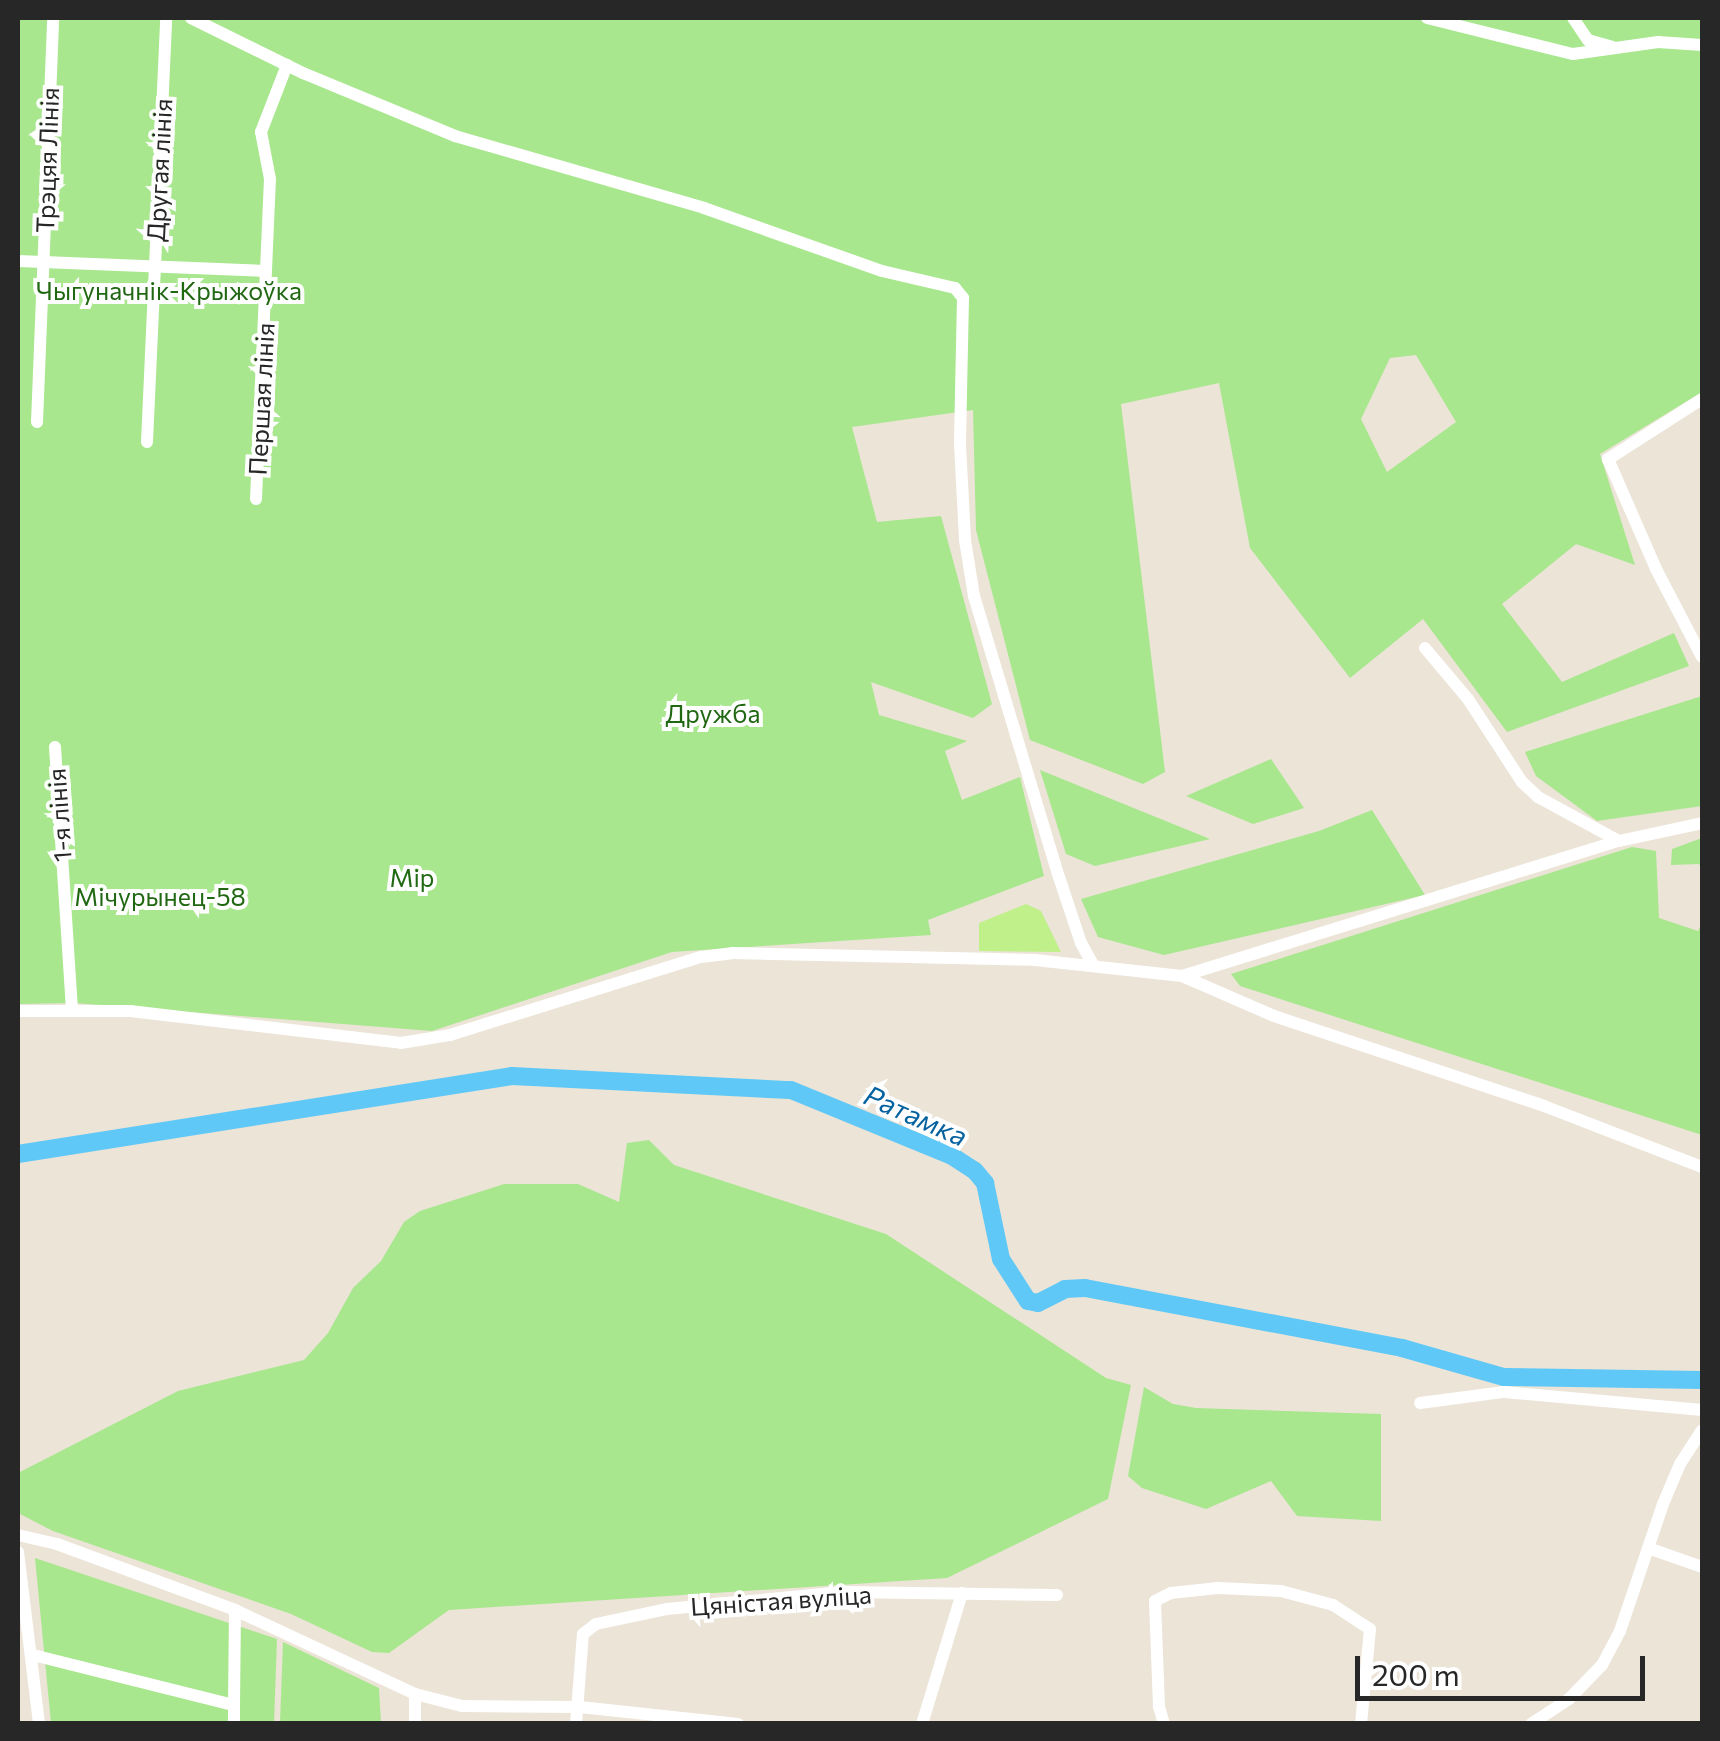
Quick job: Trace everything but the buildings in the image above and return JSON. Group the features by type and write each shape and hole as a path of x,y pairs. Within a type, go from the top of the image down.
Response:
{"street":[{"name":"Трэцяя Лінія","path":"37,422 53,18"},
{"name":"Другая лінія","path":"147,442 166,18"},
{"path":"191,18 287,65 456,136 704,208 882,271 954,288 963,298 960,444 964,540 974,596 1059,877 1094,966"},
{"path":"1427,18 1573,54 1658,42 1702,45"},
{"path":"1573,18 1588,40 1620,48"},
{"name":"Першая лінія","path":"256,498 270,179 261,132 287,65"},
{"path":"18,261 266,270"},
{"path":"1702,399 1608,459 1656,569 1702,657"},
{"path":"1425,648 1468,699 1522,782 1538,797 1619,841"},
{"name":"1-я лінія","path":"55,747 72,1005"},
{"path":"1182,976 1619,841 1702,823"},
{"path":"18,1010 72,1005 401,1043 450,1035 682,963 732,953 1035,960 1182,976 1274,1016 1544,1106 1702,1168"},
{"path":"1420,1403 1504,1392 1702,1410"},
{"path":"1531,1724 1569,1699 1602,1666 1620,1632 1680,1464 1702,1430"},
{"path":"18,1535 58,1544 235,1610 415,1694 462,1706 580,1708 738,1724"},
{"path":"1648,1548 1702,1567"},
{"path":"18,1552 39,1724"},
{"path":"1164,1724 1159,1706 1155,1601 1171,1593 1218,1588 1281,1591 1333,1605 1370,1629 1362,1724"},
{"path":"922,1724 962,1593"},
{"name":"Цяністая вуліца","path":"580,1708 583,1634 596,1624 668,1609 795,1596 1057,1595"},
{"path":"234,1724 235,1610"},
{"path":"33,1656 234,1705"},
{"path":"415,1694 415,1724"},
{"path":"576,1724 580,1708"}],"green space":[{"path":"18,18 1702,18 1702,392 1600,454 1635,565 1576,544 1502,604 1562,682 1674,633 1689,666 1507,732 1423,619 1350,678 1250,548 1219,383 1121,404 1165,772 1143,784 1030,740 976,530 973,410 852,427 877,522 941,516 992,704 973,718 871,682 879,715 967,741 945,751 962,800 1020,777 1044,876 928,920 931,935 672,952 432,1031 75,1003 18,1004","holes":["1416,355 1456,422 1387,472 1361,419 1390,358"]},
{"path":"1702,696 1702,806 1597,821 1536,776 1525,752"},
{"path":"1271,759 1304,808 1253,824 1186,796"},
{"path":"1040,770 1210,839 1095,866 1066,854"},
{"path":"1372,810 1425,895 1164,955 1098,937 1081,899 1319,831"},
{"path":"1702,838 1702,870 1699,864 1671,865 1672,849"},
{"path":"1632,847 1656,851 1659,918 1698,931 1702,923 1702,1135 1240,986 1231,974"},
{"path":"1026,904 1041,911 1061,952 979,951 979,923"},
{"path":"649,1140 674,1165 886,1234 1106,1378 1131,1385 1108,1499 947,1578 449,1610 389,1653 372,1652 291,1614 53,1531 18,1513 18,1473 178,1391 304,1360 328,1333 353,1288 381,1261 404,1222 420,1211 504,1184 578,1184 619,1202 627,1143"},
{"path":"1144,1387 1173,1404 1196,1408 1381,1414 1381,1521 1297,1516 1271,1481 1206,1509 1142,1488 1128,1476"},
{"path":"35,1558 277,1639 274,1723 51,1723"},
{"path":"283,1642 379,1688 381,1723 280,1723"}],"waterway":[{"name":"Ратамка","path":"18,1154 512,1076 791,1090 952,1156 975,1171 985,1183 1001,1259 1028,1301 1038,1303 1065,1289 1085,1288 1402,1348 1504,1377 1702,1380"}],"park label":[{"name":"Чыгуначнік-Крыжоўка","path":"169,290"},
{"name":"Дружба","path":"713,713"},
{"name":"Мір","path":"412,877"},
{"name":"Мічурынец-58","path":"160,896"}]}
